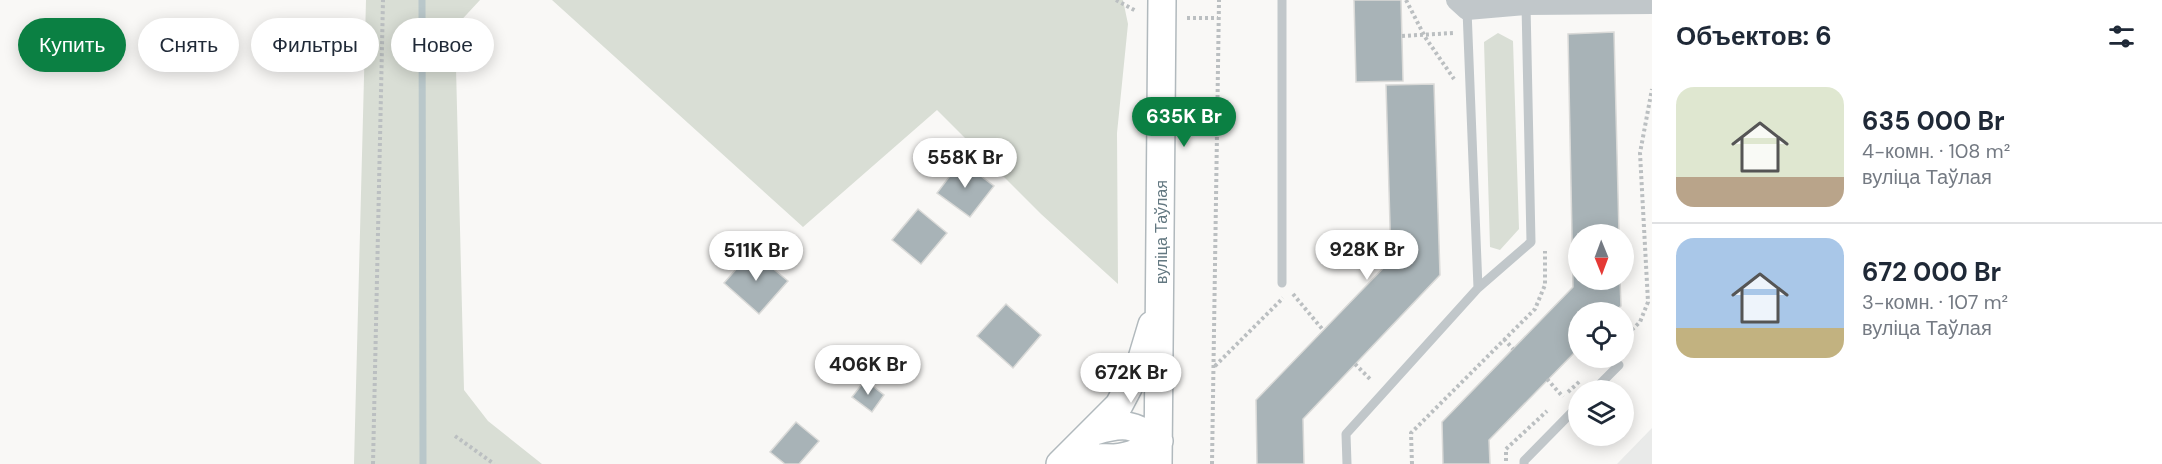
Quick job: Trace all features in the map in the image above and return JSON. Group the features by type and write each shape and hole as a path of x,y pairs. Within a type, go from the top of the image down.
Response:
{"main road":[{"name":"вуліца Таўлая","path":"1153,8 1161,295 1159,452"},
{"path":"1060,464 1119,405 1132,383 1161,295"},
{"path":"1095,431 1118,424 1140,429 1159,452"},
{"path":"1077,464 1090,458 1117,461 1139,452 1159,452"}],"street":[{"path":"1462,5 1652,4"}],"lane":[{"path":"1282,0 1282,283"},
{"path":"1462,5 1478,288"},
{"path":"1347,464 1346,434 1478,288 1531,242 1526,5"},
{"path":"1604,380 1616,368"},
{"path":"1524,464 1524,461 1568,416"}],"path":[{"path":"373,464 382,0"},
{"path":"1116,0 1129,5 1153,8"},
{"path":"1212,464 1219,0"},
{"path":"1406,0 1424,35 1456,82"},
{"path":"1402,36 1454,33"},
{"path":"1634,328 1640,322 1650,301 1640,153 1652,89"},
{"path":"1215,366 1290,291 1323,330"},
{"path":"1504,339 1513,349"},
{"path":"1355,364 1371,380"},
{"path":"1547,379 1563,397"},
{"path":"455,436 494,464"}],"shaded area":[{"path":"366,0 480,0 463,18 391,18 391,72 456,72 464,390 488,421 542,464 354,464 364,72 379,72 379,18 366,18"},
{"path":"552,0 1123,0 1128,24 1117,133 1118,284 1041,214 937,110 803,227"},
{"path":"1498,33 1513,41 1519,229 1500,250 1490,247 1484,42"},
{"path":"1652,428 1652,464 1617,464"}],"building":[{"path":"1354,0 1401,0 1403,81 1356,82"},
{"path":"1614,32 1619,224 1572,224 1568,34"},
{"path":"1434,84 1440,275 1303,419 1304,464 1257,464 1256,400 1391,260 1386,85"},
{"path":"961,161 994,186 970,217 937,193"},
{"path":"918,209 947,233 921,264 892,240"},
{"path":"752,251 788,281 759,314 724,283"},
{"path":"1570,290 1620,290 1621,302 1568,302 1568,359 1489,440 1490,464 1443,464 1442,422"},
{"path":"1006,304 1041,335 1013,368 977,336"},
{"path":"865,380 884,395 872,412 852,397"},
{"path":"796,422 819,441 799,464 785,464 770,452"}],"waterway":[{"path":"422,0 423,464"}]}
